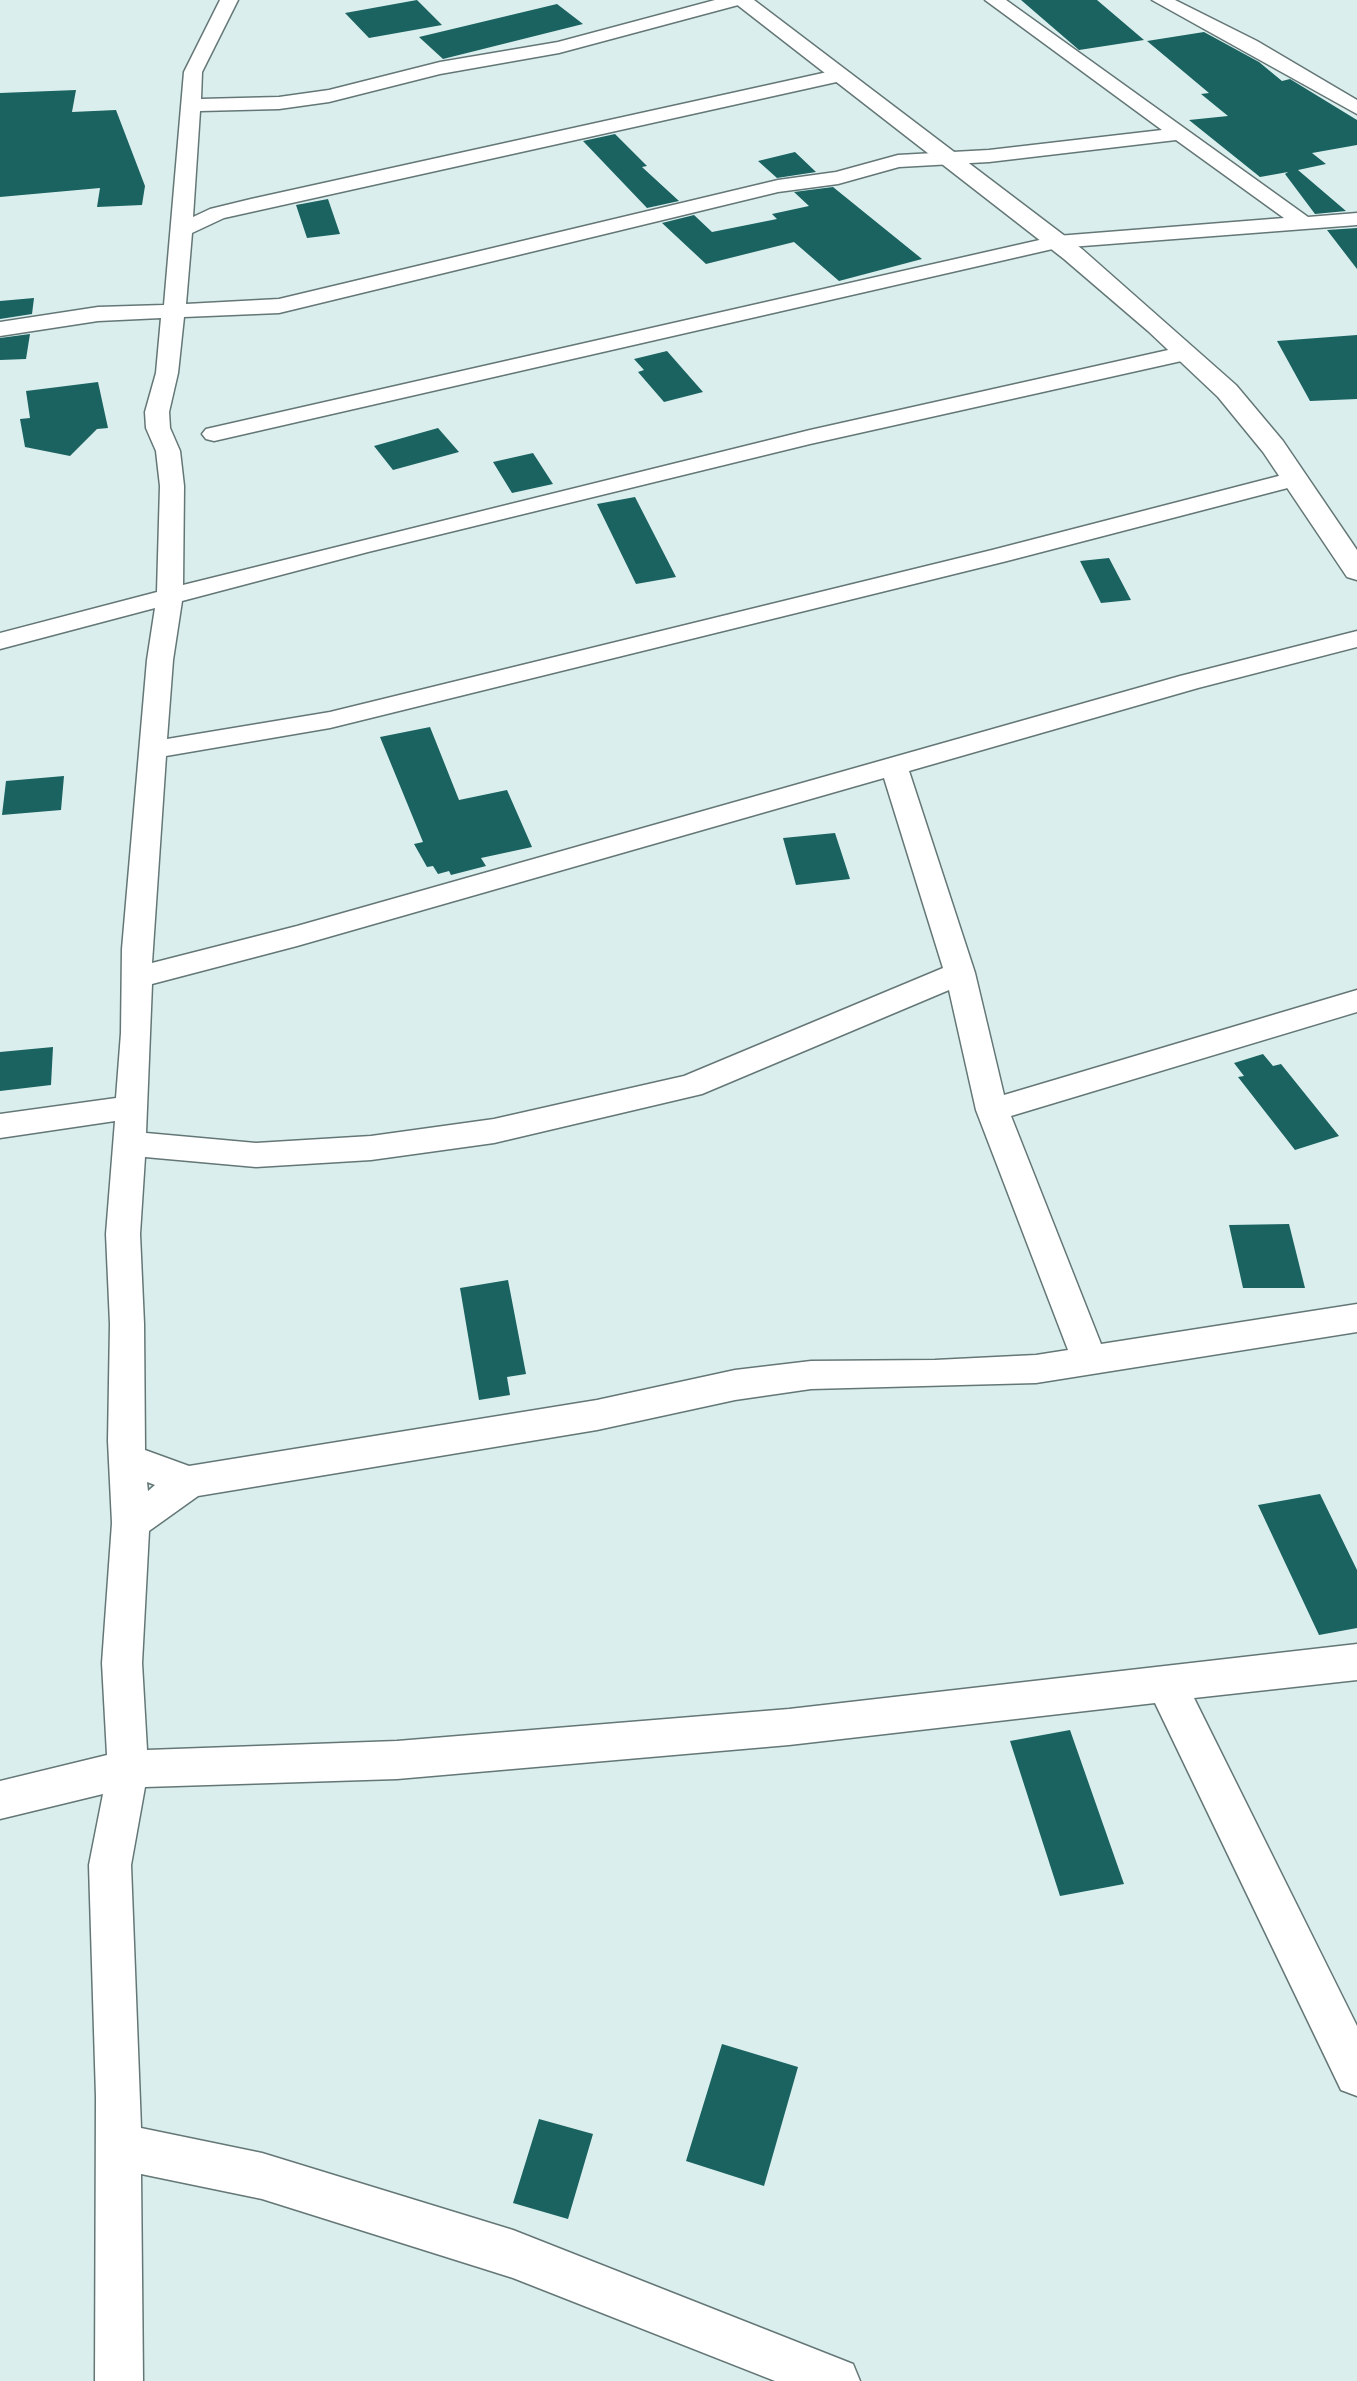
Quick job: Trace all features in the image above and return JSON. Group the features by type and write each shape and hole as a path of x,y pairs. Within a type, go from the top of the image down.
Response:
{"street":[{"path":"119,2381 118,2146 110,1865 128,1769 122,1663 131,1523 127,1459 127,1324 123,1234 131,1144 137,977 152,750 170,596 172,486 168,451 158,428 156,412 167,373 183,230 191,105 197,60 229,0"},
{"path":"191,105 279,103 329,96 440,68 559,47 736,0"},
{"path":"741,0 1057,242 1227,391 1294,479 1357,571"},
{"path":"994,0 1304,223"},
{"path":"1161,0 1250,45 1357,108"},
{"path":"183,230 217,213 841,75"},
{"path":"0,329 98,314 174,309 244,309 300,302 778,186 831,180 898,161 989,156 1179,134"},
{"path":"214,434 1057,242 1357,219"},
{"path":"0,641 374,543 784,444 1186,353"},
{"path":"152,750 330,720 998,556 1294,479"},
{"path":"137,977 297,936 1188,682 1357,639"},
{"path":"892,765 904,792 960,973 992,1110 1090,1359"},
{"path":"131,1144 256,1154 371,1148 494,1131 691,1086 960,973"},
{"path":"992,1110 1357,1001"},
{"path":"0,1126 133,1107"},
{"path":"131,1523 189,1482 597,1415 735,1385 811,1375 1036,1369 1357,1318"},
{"path":"127,1459 189,1482"},
{"path":"0,1800 128,1769 397,1760 789,1727 1357,1662"},
{"path":"1166,1683 1357,2074"},
{"path":"118,2146 262,2176 513,2254 836,2381"}],"building":[{"path":"417,0 442,25 369,38 345,13"},
{"path":"1021,0 1097,0 1144,40 1079,50"},
{"path":"557,4 583,24 443,59 419,37"},
{"path":"1204,32 1259,62 1282,81 1290,79 1357,120 1357,145 1312,153 1326,164 1298,170 1346,211 1315,214 1285,174 1288,172 1260,177 1189,120 1228,116 1201,94 1209,93 1147,41"},
{"path":"76,90 72,112 116,110 145,186 142,205 97,207 100,188 0,197 0,93"},
{"path":"615,134 647,166 642,167 679,201 647,208 583,141"},
{"path":"795,152 816,172 777,178 758,161"},
{"path":"833,187 922,259 839,281 794,242 706,264 662,223 694,215 712,232 777,219 772,214 809,206 794,192"},
{"path":"328,199 340,234 307,238 296,205"},
{"path":"1357,228 1357,269 1327,230"},
{"path":"34,298 32,314 0,319 0,301"},
{"path":"30,334 26,359 0,360 0,338"},
{"path":"1357,335 1357,399 1310,401 1277,341"},
{"path":"667,351 703,392 664,402 638,372 644,370 634,359"},
{"path":"98,382 108,428 97,429 70,456 25,447 20,419 30,418 26,391"},
{"path":"438,428 459,452 393,470 374,446"},
{"path":"533,453 553,484 512,493 493,462"},
{"path":"635,497 676,577 636,584 597,504"},
{"path":"1109,558 1131,600 1101,603 1080,561"},
{"path":"430,727 459,800 507,790 532,847 481,858 486,866 451,875 449,871 438,874 433,866 427,867 414,844 423,842 380,737"},
{"path":"64,776 61,810 2,815 6,781"},
{"path":"835,833 850,879 796,885 783,838"},
{"path":"53,1047 51,1085 0,1091 0,1052"},
{"path":"1263,1054 1273,1066 1281,1064 1339,1136 1295,1150 1238,1077 1244,1076 1234,1063"},
{"path":"1289,1224 1305,1288 1243,1288 1229,1225"},
{"path":"508,1280 526,1374 507,1377 510,1395 479,1400 460,1288"},
{"path":"1320,1494 1357,1570 1357,1628 1319,1635 1258,1505"},
{"path":"1070,1730 1124,1884 1060,1896 1010,1741"},
{"path":"722,2044 798,2067 764,2186 686,2161"},
{"path":"539,2119 593,2134 568,2219 513,2203"}]}
